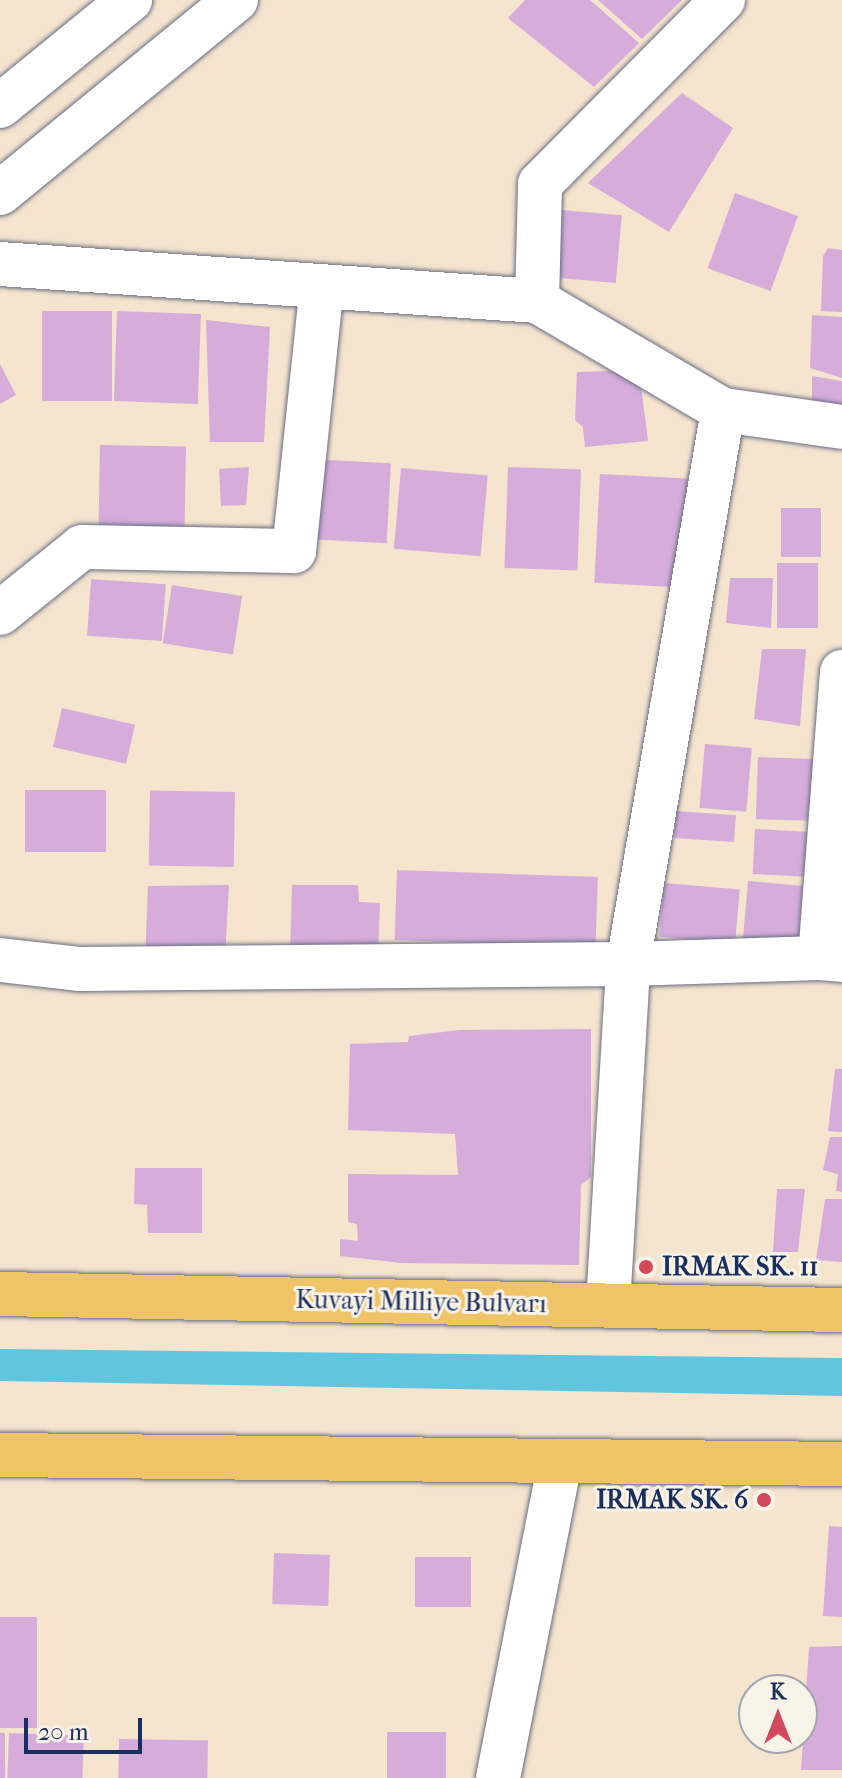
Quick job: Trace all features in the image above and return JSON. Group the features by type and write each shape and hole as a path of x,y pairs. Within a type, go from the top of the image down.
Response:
{"main road":[{"name":"Kuvayi Milliye Bulvarı","path":"0,1294 842,1310"},
{"path":"0,1455 842,1464"}],"street":[{"path":"0,106 130,0"},
{"path":"0,193 236,0"},
{"path":"537,301 540,184 723,0"},
{"path":"0,264 537,301 723,410 842,427"},
{"path":"0,613 82,547 294,551 322,286"},
{"path":"608,1305 628,964 723,410"},
{"path":"0,960 80,969 831,959 842,672"},
{"path":"498,1778 560,1461"}],"water":[{"path":"0,1349 842,1358 842,1396 0,1381"}],"building":[{"path":"525,0 590,0 639,43 594,87 508,18"},
{"path":"598,0 682,0 642,39"},
{"path":"682,93 733,128 669,232 588,183"},
{"path":"735,193 798,216 771,291 708,268"},
{"path":"562,210 622,215 616,283 556,278"},
{"path":"828,248 842,250 842,312 821,311 823,256"},
{"path":"42,311 112,311 112,401 42,401"},
{"path":"117,311 201,314 198,404 114,401"},
{"path":"812,315 842,317 842,378 810,368"},
{"path":"206,320 270,327 264,442 210,442"},
{"path":"0,364 16,395 0,404"},
{"path":"639,370 648,441 585,447 583,427 575,420 577,372"},
{"path":"812,376 842,381 842,407 812,407"},
{"path":"100,445 186,447 184,535 98,534"},
{"path":"309,459 391,463 387,543 305,539"},
{"path":"249,467 246,505 221,506 219,469"},
{"path":"508,467 581,470 577,570 504,568"},
{"path":"401,468 488,476 481,556 394,549"},
{"path":"600,474 688,479 682,587 594,583"},
{"path":"781,508 821,508 821,557 781,557"},
{"path":"777,563 818,563 818,628 777,628"},
{"path":"730,578 773,578 771,628 726,623"},
{"path":"91,579 166,584 162,641 87,636"},
{"path":"172,585 242,596 233,654 163,643"},
{"path":"762,649 806,649 800,726 754,719"},
{"path":"62,708 135,725 126,764 53,747"},
{"path":"705,744 752,748 746,812 699,808"},
{"path":"758,757 816,759 814,821 756,819"},
{"path":"25,790 106,790 106,852 25,852"},
{"path":"150,791 235,792 234,867 149,866"},
{"path":"676,811 736,815 734,842 674,838"},
{"path":"755,829 810,832 808,877 753,874"},
{"path":"397,870 598,877 595,947 395,940"},
{"path":"748,881 810,886 805,944 743,939"},
{"path":"664,883 740,890 735,943 659,937"},
{"path":"229,885 225,957 145,962 148,886"},
{"path":"292,885 358,885 359,902 380,903 378,954 290,956"},
{"path":"591,1029 591,1177 581,1185 579,1265 402,1263 340,1256 340,1239 358,1241 357,1224 348,1222 348,1174 458,1175 455,1134 348,1130 350,1044 408,1042 409,1036 460,1030"},
{"path":"835,1069 842,1069 842,1132 828,1131"},
{"path":"830,1137 842,1137 842,1192 836,1191 838,1174 823,1170"},
{"path":"135,1168 202,1168 202,1233 148,1233 147,1205 134,1204"},
{"path":"777,1189 805,1189 798,1252 773,1252"},
{"path":"825,1199 842,1199 842,1262 816,1260"},
{"path":"829,1526 842,1527 842,1617 823,1616"},
{"path":"274,1553 330,1555 328,1606 272,1604"},
{"path":"415,1557 471,1557 471,1607 415,1607"},
{"path":"0,1617 37,1617 37,1728 0,1728"},
{"path":"842,1646 842,1770 801,1770 802,1754 818,1754 818,1674 807,1674 809,1647"},
{"path":"387,1732 446,1732 446,1778 387,1778"},
{"path":"0,1733 5,1733 5,1778 0,1778"},
{"path":"9,1733 84,1736 82,1778 7,1778"},
{"path":"119,1739 208,1741 207,1778 118,1778"}],"place":[{"name":"IRMAK SK. 11","path":"646,1267"},
{"name":"IRMAK SK. 6","path":"764,1500"}]}
